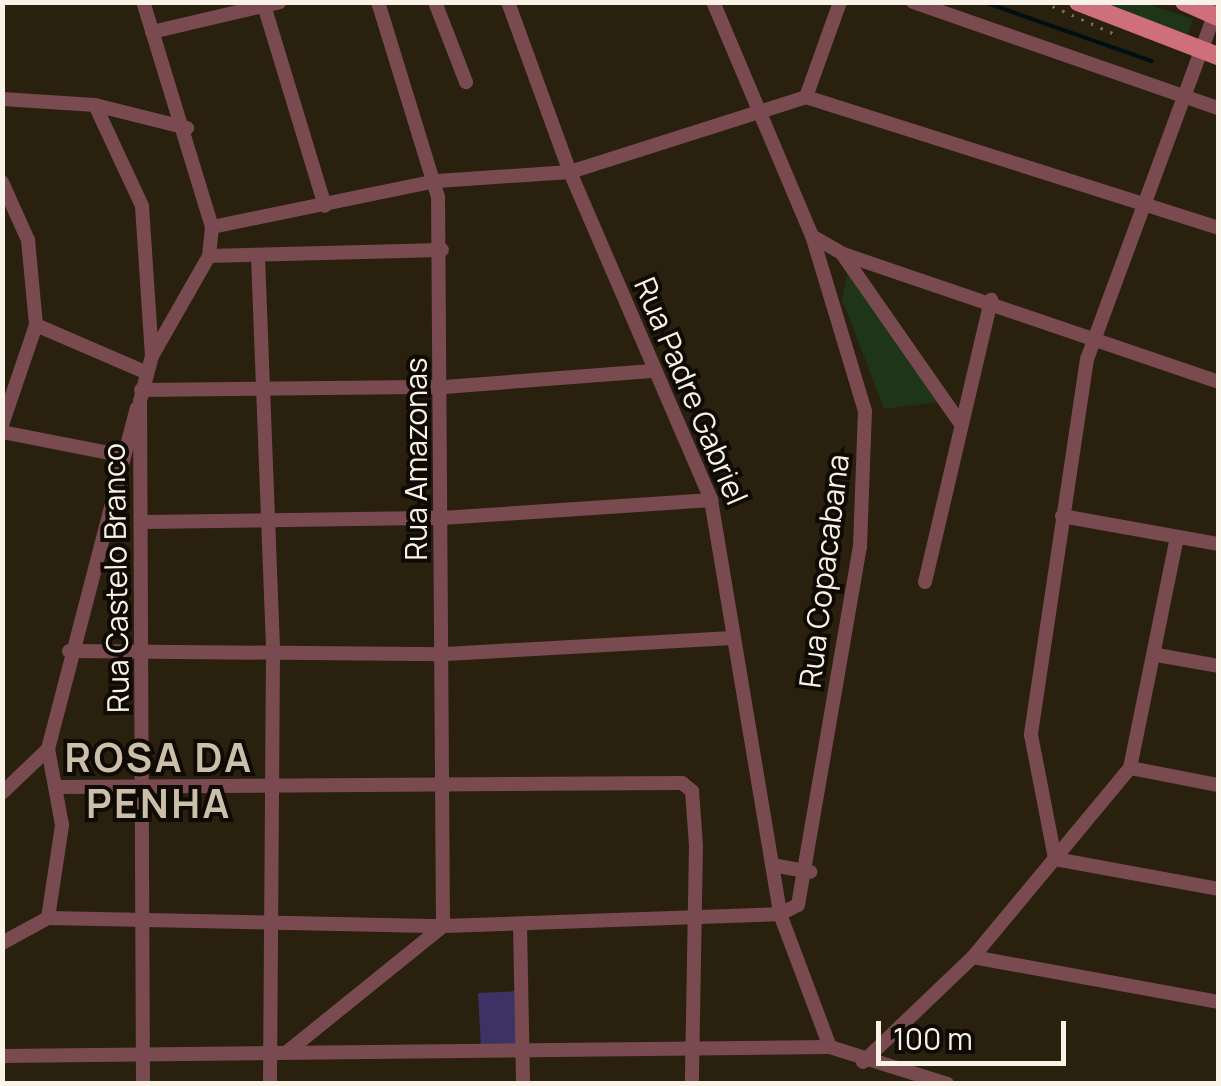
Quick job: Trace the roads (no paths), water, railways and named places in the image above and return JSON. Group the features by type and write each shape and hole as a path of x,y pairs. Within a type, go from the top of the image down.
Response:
{"main road":[{"path":"1078,2 1218,56"},
{"path":"1184,2 1216,12"}],"street":[{"path":"143,2 187,128 212,227 210,256 442,250"},
{"path":"152,32 280,2"},
{"name":"Rua Amazonas","path":"378,2 437,181 442,250 443,926"},
{"path":"435,2 466,82"},
{"name":"Rua Padre Gabriel","path":"508,2 570,172 651,371 711,500 780,914 830,1046"},
{"name":"Rua Copacabana","path":"713,2 754,111 812,236 857,376 868,464 810,872 798,905 780,914"},
{"path":"806,97 840,2"},
{"path":"913,2 1218,108"},
{"path":"264,4 324,206"},
{"path":"1055,859 1031,735 1062,516 1094,342 1140,201 1199,46 1216,12"},
{"path":"212,227 437,181 570,172 806,97 1218,228"},
{"path":"2,99 95,105 187,128"},
{"path":"95,105 142,206 152,356"},
{"path":"2,182 28,240 36,325 2,429 118,455"},
{"path":"812,236 843,254 991,300 1094,342 1218,382"},
{"path":"843,254 958,421"},
{"name":"Rua Castelo Branco","path":"143,1084 148,786 140,396 152,356 210,256"},
{"path":"258,257 273,652 274,923 279,1052 270,1084"},
{"path":"925,582 958,421 991,300"},
{"path":"36,325 145,372"},
{"path":"48,918 60,854 58,788 48,750 118,455 140,396 265,389 444,387 651,371"},
{"path":"144,522 442,518 711,500"},
{"path":"1062,516 1218,544"},
{"path":"863,1062 973,957 1130,768 1157,655 1177,536"},
{"path":"69,651 445,654 732,638"},
{"path":"1157,655 1218,666"},
{"path":"2,794 48,750"},
{"path":"1130,768 1218,785"},
{"path":"58,788 682,783 692,791 697,914 692,1084"},
{"path":"1055,859 1218,889"},
{"path":"772,866 810,872"},
{"path":"2,943 48,918 443,926 780,914"},
{"path":"520,924 526,1051 523,1084"},
{"path":"279,1052 443,926"},
{"path":"973,957 1218,1002"},
{"path":"2,1056 830,1046 863,1062 947,1084"}],"waterway":[{"path":"984,2 1152,61"}],"district":[{"name":"ROSA DA PENHA","path":"159,780"}]}
